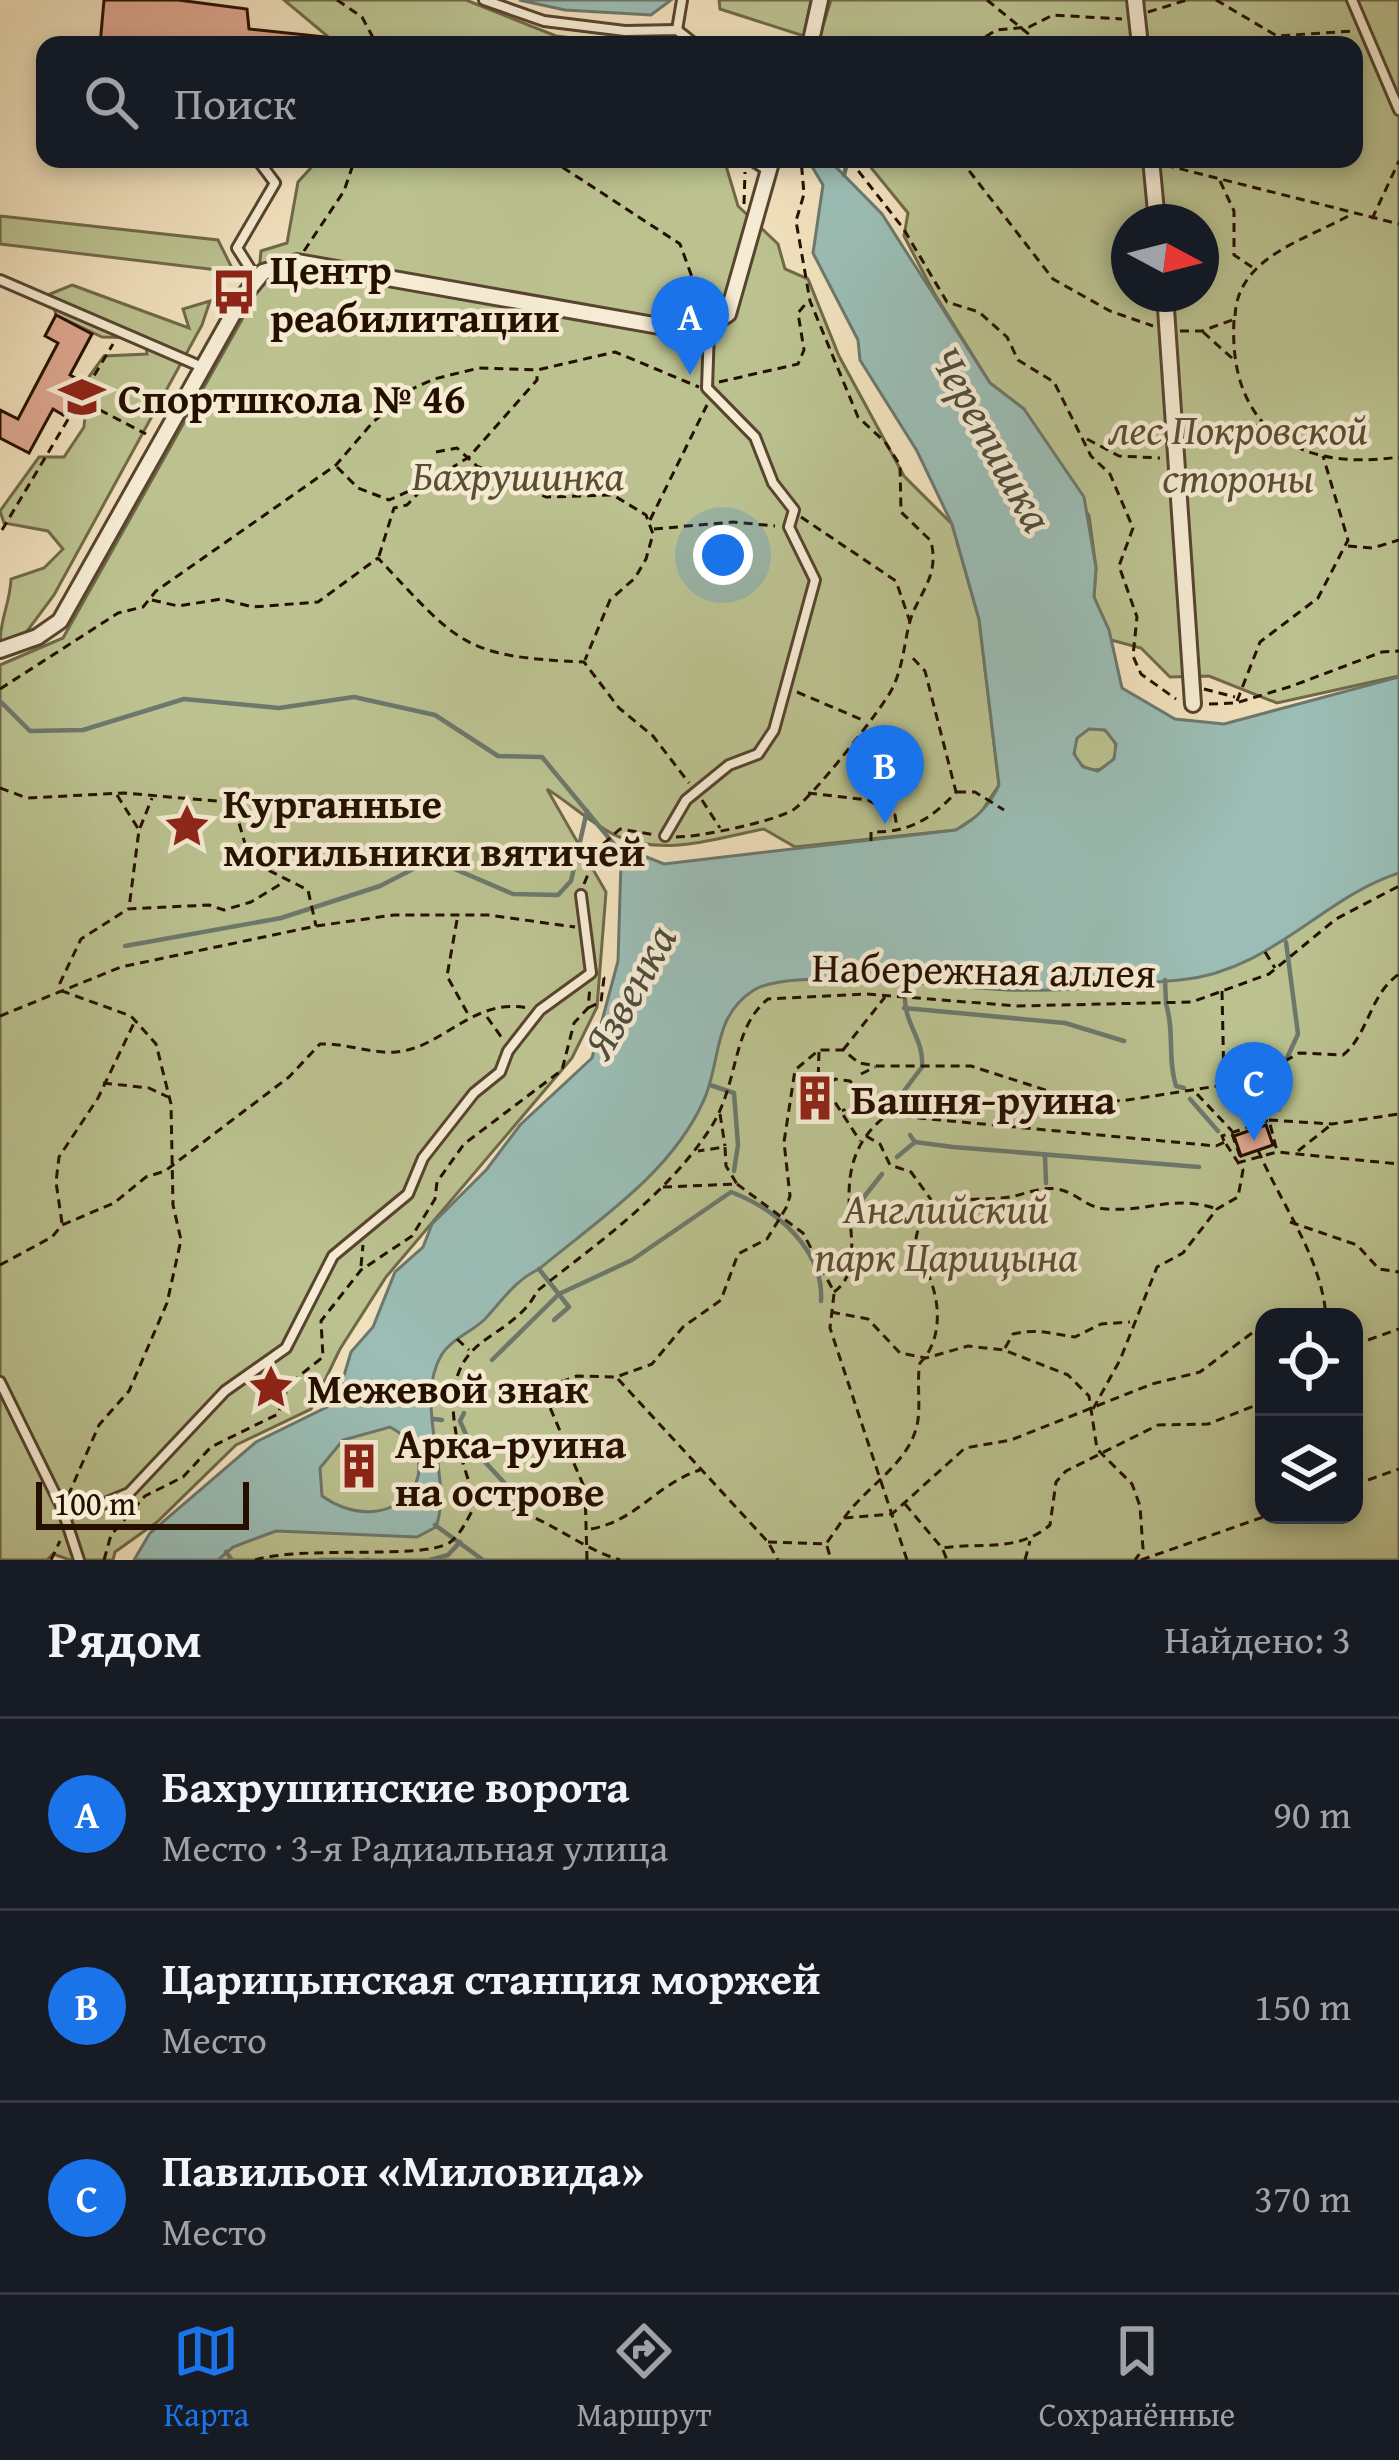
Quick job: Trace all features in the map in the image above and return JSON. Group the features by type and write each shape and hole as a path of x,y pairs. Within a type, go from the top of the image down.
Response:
{"street":[{"path":"812,36 820,0"},
{"path":"0,650 37,638 60,621 202,367 256,278 273,267 297,255 685,333 728,314 768,168"},
{"path":"1152,168 1155,204"},
{"path":"1166,312 1193,704"}],"lane":[{"path":"484,0 544,21 625,31 677,30 685,36"},
{"path":"677,30 682,0"},
{"path":"1352,0 1399,110"},
{"path":"256,278 237,248 274,183 263,168"},
{"path":"0,280 202,367"},
{"path":"665,836 675,812 696,791 729,765 758,754 774,730 815,580 789,527 794,510 773,483 755,437 707,388 708,323"},
{"path":"64,1514 71,1507 98,1506 129,1493 225,1391 286,1348 322,1269 408,1194 423,1157 466,1102 500,1072 508,1051 541,1010 591,973 581,895"},
{"path":"0,1382 64,1514 79,1560"}],"path":[{"path":"337,0 362,16 372,36"},
{"path":"987,0 1030,36"},
{"path":"991,35 1016,26 1029,27 1053,15 1107,22 1136,8 1187,0"},
{"path":"1216,0 1275,36"},
{"path":"1290,36 1366,30"},
{"path":"1372,220 1399,161"},
{"path":"297,255 344,191 352,168"},
{"path":"564,168 680,244 708,323"},
{"path":"745,210 748,168"},
{"path":"581,895 588,865 598,848 620,830 665,836 721,830 794,809 837,766 865,721 890,695 908,652 911,623 930,584 931,541 902,512 900,465 858,417 810,301 796,221 804,194 802,168"},
{"path":"856,168 947,302 979,312 1007,337 1018,360 1054,382 1090,456 1110,474 1132,519 1120,566 1137,617 1136,664 1163,695 1193,704 1237,700 1382,652 1399,651"},
{"path":"967,168 1053,279 1110,311 1168,331 1202,331 1234,319"},
{"path":"1180,168 1399,224"},
{"path":"1220,179 1234,212 1234,255 1252,267"},
{"path":"1352,214 1252,267 1237,295 1232,358 1245,396 1278,442 1322,456 1399,457"},
{"path":"297,255 325,255"},
{"path":"0,689 150,599 260,514 336,465 373,422 414,388 459,370 537,370 615,352 637,358 688,386 707,388 799,364 804,350 798,313 810,301"},
{"path":"1202,331 1232,358"},
{"path":"2,530 120,332"},
{"path":"336,465 358,488 389,500 429,482 469,457 537,380 537,370"},
{"path":"584,662 610,600 635,578 646,559 653,542 651,513 708,404 707,388"},
{"path":"74,396 160,444"},
{"path":"1171,426 1192,422 1227,432 1263,425"},
{"path":"1085,439 1105,444 1119,456 1155,460 1175,451"},
{"path":"436,452 457,448 477,466 546,497 613,495 655,530 733,522 789,527"},
{"path":"1110,474 1119,456"},
{"path":"1237,700 1260,642 1294,611 1318,598 1345,545 1342,508 1322,456"},
{"path":"150,599 178,606 222,599 253,607 318,602 378,558 394,508 407,506 429,482"},
{"path":"794,510 820,533 896,581 911,623"},
{"path":"801,548 820,533"},
{"path":"1345,545 1373,548 1399,540"},
{"path":"378,558 448,632 475,648 491,655 584,662 619,708 652,736 721,830"},
{"path":"908,652 926,671 956,792"},
{"path":"784,686 865,721"},
{"path":"1195,686 1237,700"},
{"path":"0,788 27,798 117,795 227,802 237,815 250,861 311,896 316,926"},
{"path":"872,841 871,832 898,830 936,814 956,792 976,792 1004,810"},
{"path":"808,793 868,800 895,815 898,830"},
{"path":"117,795 139,830"},
{"path":"128,909 139,830 152,797"},
{"path":"62,991 60,983 81,939 128,909 209,905 224,910 250,902 284,882"},
{"name":"Набережная аллея","path":"470,1351 526,1309 537,1292 661,1187 694,1152 736,1074 742,1029 769,999 885,995 1018,1006 1192,1002 1276,969 1336,919 1399,886"},
{"path":"0,1016 137,962 316,926 394,915 488,915 583,928"},
{"path":"457,918 447,976 469,1016"},
{"path":"1265,952 1276,969"},
{"path":"104,1560 112,1535 145,1496 183,1477 212,1447 278,1414 289,1384 319,1364 324,1350 321,1322 361,1270 406,1243 430,1207 436,1182 464,1144 562,1070 574,1023 601,1002 604,978 591,973 588,1008"},
{"path":"587,1560 585,1489 545,1396 562,1379 616,1377 652,1364 683,1327 721,1300 738,1254 767,1239 783,1216 790,1196 783,1161 794,1070 819,1050 843,1050 859,1063 877,1066 971,1066 1061,1095 1098,1100 1195,1092 1268,1071 1299,1052 1343,1055 1354,1047 1375,997 1399,974"},
{"path":"62,991 135,1021 156,1044 170,1097 181,1250 166,1303 129,1391 98,1425 73,1485"},
{"path":"1222,991 1224,1085"},
{"path":"843,1050 843,1043 857,1038 884,1004 885,995"},
{"path":"0,1265 52,1237 62,1225 114,1203 146,1177 173,1165 289,1077 320,1044 399,1052 469,1016 506,1005 541,1010"},
{"path":"484,1015 503,1042"},
{"path":"62,1225 56,1182 59,1157 135,1021"},
{"path":"819,1050 818,1082 863,1139 880,1144 890,1165 911,1172 936,1207"},
{"path":"861,1075 877,1066"},
{"path":"1260,1123 1268,1071"},
{"path":"820,1094 835,1079 852,1083 859,1092 857,1103 842,1111"},
{"path":"103,1083 148,1088 170,1097"},
{"path":"1195,1092 1232,1132 1238,1162"},
{"path":"719,1112 726,1166 737,1184 783,1216 811,1244 834,1292 830,1328 907,1560"},
{"path":"1091,1410 1120,1360 1157,1268 1193,1244 1216,1209 1238,1197 1243,1170 1222,1136 1269,1120 1332,1124 1399,1114"},
{"path":"834,1292 846,1281 852,1259 845,1183 863,1139 886,1115 1216,1146 1225,1142"},
{"path":"1269,1120 1277,1151"},
{"path":"1296,1153 1332,1124"},
{"path":"694,1152 725,1147"},
{"path":"1238,1162 1259,1152 1277,1151 1399,1164"},
{"path":"1259,1152 1289,1222 1316,1262 1324,1308"},
{"path":"661,1187 737,1184"},
{"path":"926,1358 939,1315 933,1274 915,1254 915,1239 936,1207 951,1199 998,1199 1039,1189 1072,1193 1090,1208 1110,1210 1174,1199 1216,1209"},
{"path":"1289,1222 1357,1245 1378,1269 1399,1272"},
{"path":"361,1270 364,1232"},
{"path":"831,1312 868,1318 900,1353 926,1358"},
{"path":"1004,1350 1013,1334 1024,1331 1045,1328 1075,1336 1101,1324 1132,1322"},
{"path":"1363,1342 1399,1329"},
{"path":"844,1518 892,1514 965,1448 1011,1440 1152,1384 1200,1372 1255,1331"},
{"path":"255,1560 300,1550 424,1553 459,1534 476,1505 452,1418 470,1351 457,1339"},
{"path":"826,1544 878,1476 906,1453 917,1428 914,1395 920,1363 968,1346 1004,1350 1068,1375 1089,1396 1092,1436 1132,1484 1140,1506 1138,1560"},
{"path":"616,1377 768,1542 778,1560"},
{"path":"942,1548 964,1543 994,1549 1030,1539 1050,1526 1060,1476 1158,1425 1208,1424 1255,1406"},
{"path":"1363,1482 1399,1469"},
{"path":"589,1529 623,1522 670,1480 701,1470"},
{"path":"905,1504 947,1560"},
{"path":"476,1505 518,1510 559,1528 588,1550 620,1560"},
{"path":"1138,1560 1255,1520"},
{"path":"51,1560 65,1528"},
{"path":"1025,1560 1030,1539"},
{"path":"768,1542 826,1544"},
{"path":"826,1544 831,1560"},
{"path":"362,1560 366,1549"}],"green space":[{"path":"284,0 466,0 556,36 327,36"},
{"path":"719,0 811,0 804,36 720,9"},
{"name":"лес Покровской стороны","path":"831,0 1399,0 1399,676 1277,703 1209,676 1170,677 1141,648 1111,640 1094,597 1096,568 1089,516 1024,409 990,383 904,236 908,213 871,168 1363,168 1363,36 820,36"},
{"name":"Бахрушинка","path":"311,168 727,168 738,206 778,244 785,269 808,279 839,356 904,476 952,524 979,619 999,785 980,814 956,830 795,847 764,829 690,844 635,842 608,831 547,789 606,892 597,1007 572,1058 386,1277 340,1349 311,1409 236,1445 157,1522 115,1552 113,1560 70,1560 53,1554 47,1560 0,1560 0,665 63,638 249,307 257,291 261,251 287,243 298,182"},
{"path":"0,216 218,240 234,272 0,244"},
{"path":"72,285 189,328 183,309 210,301 202,325 54,595 22,638 0,644 11,579 44,568 63,549 48,531 4,523 0,511 39,457 64,457 84,427 88,378 104,356 147,354 145,338 102,337 56,315 50,294"},
{"path":"1095,728 1110,734 1116,749 1110,764 1095,770 1080,764 1074,749 1080,734"},
{"name":"Английский парк Царицына","path":"1399,782 1399,1560 188,1560 354,1422 675,980"}],"water":[{"path":"519,0 671,0 651,15 565,10"},
{"path":"813,168 837,168 882,214 990,383 1024,409 1084,497 1096,568 1094,597 1109,630 1122,688 1175,719 1224,724 1399,677 1399,873 1371,884 1242,963 1180,980 1028,990 837,979 774,983 754,990 731,1013 703,1102 672,1152 631,1194 523,1279 442,1354 431,1395 440,1486 436,1527 417,1537 276,1531 233,1547 218,1560 134,1560 150,1533 256,1442 329,1406 338,1396 351,1352 373,1327 395,1272 423,1247 432,1224 487,1169 520,1125 592,1058 618,961 621,863 642,855 664,864 956,830 981,811 999,785 979,619 952,524 917,451 860,360 858,340 813,253 823,185","holes":["1089,729 1105,730 1116,744 1114,759 1098,771 1083,767 1074,754 1077,738","390,1427 410,1443 418,1460 417,1478 393,1506 373,1512 348,1509 322,1496 320,1468 343,1440"]}],"building":[{"path":"104,0 178,0 247,9 249,29 316,36 101,36"},
{"path":"56,315 92,334 70,375 81,381 63,415 53,409 29,453 0,438 0,410 18,419 58,343 45,336"},
{"path":"1266,1125 1273,1145 1241,1156 1234,1136"}],"waterway":[{"path":"844,175 846,168"},
{"path":"0,701 30,731 83,730 184,699 279,708 354,697 435,715 498,756 542,757 627,860"},
{"path":"125,946 281,918 380,886 419,866 443,864 513,894 558,895 571,881 587,811"},
{"path":"1286,942 1298,1034 1287,1058"},
{"path":"1165,980 1166,1003"},
{"path":"905,997 906,983"},
{"path":"905,997 922,1065"},
{"path":"1166,1004 1173,1075 1176,1086 1184,1088"},
{"path":"904,1008 1065,1023 1124,1041"},
{"path":"1279,1109 1286,1059"},
{"path":"904,1091 922,1067"},
{"path":"710,1085 734,1093 738,1145 734,1171"},
{"path":"1190,1099 1218,1131"},
{"path":"910,1135 915,1142 953,1147 1199,1167"},
{"path":"897,1157 915,1142"},
{"path":"1045,1156 1046,1183"},
{"path":"853,1211 882,1174"},
{"path":"492,1360 559,1294 632,1260 731,1192 764,1209 794,1233 815,1264 821,1301"},
{"path":"539,1269 569,1307 554,1320"},
{"path":"464,1413 460,1421 472,1448 524,1504"},
{"path":"434,1419 442,1420"},
{"path":"435,1525 483,1560"},
{"path":"430,1560 448,1555 460,1542"},
{"path":"226,1552 232,1560"},
{"path":"320,1560 353,1560"}],"place":[{"name":"Центр реабилитации","path":"234,292"},
{"name":"Бахрушинские ворота","path":"690,375"},
{"name":"Спортшкола № 46","path":"82,397"},
{"name":"Царицынская станция моржей","path":"885,824"},
{"name":"Курганные могильники вятичей","path":"187,826"},
{"name":"Башня-руина","path":"815,1098"},
{"name":"Павильон «Миловида»","path":"1254,1141"},
{"name":"Межевой знак","path":"271,1387"},
{"name":"Арка-руина на острове","path":"359,1466"}],"water label":[{"name":"Черепишка","path":"993,438"},
{"name":"Язвенка","path":"628,991"}]}
